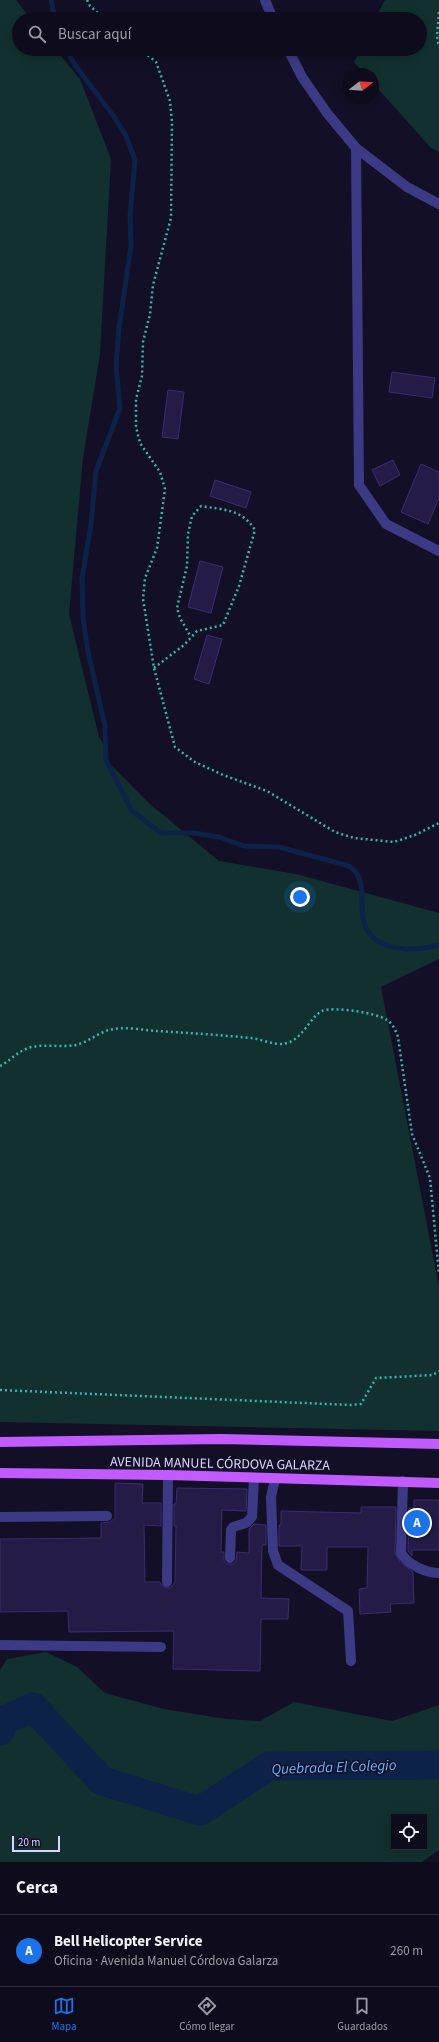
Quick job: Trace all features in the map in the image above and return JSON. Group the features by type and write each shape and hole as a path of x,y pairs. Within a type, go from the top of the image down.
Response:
{"main road":[{"name":"AVENIDA MANUEL CÓRDOVA GALARZA","path":"0,1442 221,1439 439,1444"},
{"name":"AVENIDA MANUEL CÓRDOVA GALARZA","path":"0,1473 168,1475 439,1483"}],"lane":[{"path":"265,0 270,12"},
{"path":"292,56 306,83 327,113 356,148 407,187 439,204"},
{"path":"356,148 359,484 386,524 439,551"},
{"path":"167,1582 168,1475"},
{"path":"230,1558 231,1530 233,1527 246,1523 252,1517 254,1478"},
{"path":"275,1479 272,1497 273,1551 275,1558 278,1565 348,1612 351,1661"},
{"path":"403,1481 401,1553 404,1558 427,1572 439,1573"},
{"path":"0,1517 107,1516"},
{"path":"0,1645 161,1647"}],"path":[{"path":"86,0 97,12"},
{"path":"439,12 437,36 439,47"},
{"path":"149,56 156,62 170,101 172,152 171,218 153,285 150,314 143,342 142,376 136,399 136,427 140,443 160,472 165,489 157,548 145,578 144,599 154,668 175,747 196,762 223,775 267,791 335,832 354,838 394,842 415,835 439,823"},
{"path":"154,668 184,646 197,631 223,624 239,586 255,530 248,520 236,513 201,506 192,516 188,534 187,566 177,608 180,618 191,637"},
{"path":"0,1066 19,1052 29,1047 76,1045 92,1039 108,1030 128,1028 208,1033 254,1038 278,1044 290,1041 298,1036 307,1029 314,1016 324,1010 339,1009 379,1016 388,1020 395,1028 398,1037 412,1134 430,1178 439,1274"},
{"path":"0,1390 351,1406 361,1404 376,1378 433,1375 439,1371"}],"green space":[{"path":"0,0 16,0 25,12 12,12 12,56 61,56 80,79 111,159 100,354 83,458 69,614 99,737 104,744 106,760 151,805 219,861 296,874 439,913 439,959 381,987 439,1287 439,1431 0,1422"},
{"path":"385,0 439,0 439,152 431,148 379,90 379,68 360,68 354,62 357,56 427,56 427,12 379,12"},
{"path":"46,1652 77,1667 105,1693 164,1709 226,1719 260,1721 294,1702 392,1721 439,1705 439,1850 422,1862 0,1862 0,1670 7,1659"}],"building":[{"path":"392,372 435,378 432,398 389,392"},
{"path":"168,390 184,392 178,439 162,437"},
{"path":"393,460 400,475 380,486 372,470"},
{"path":"421,464 439,472 439,498 428,524 401,512"},
{"path":"215,480 251,492 246,508 210,496"},
{"path":"200,561 223,567 211,613 188,607"},
{"path":"207,635 222,639 209,684 194,679"},
{"path":"115,1483 143,1484 142,1503 161,1503 161,1526 144,1525 145,1582 160,1582 162,1586 167,1588 171,1587 175,1582 176,1526 174,1526 174,1504 176,1504 177,1488 247,1489 246,1511 222,1510 221,1552 224,1552 224,1561 227,1564 233,1564 236,1561 237,1552 249,1553 249,1529 254,1524 266,1525 266,1545 262,1545 261,1598 289,1599 288,1619 261,1619 260,1671 173,1669 174,1631 69,1632 68,1611 0,1612 0,1539 101,1538 101,1523 110,1522 115,1518"},
{"path":"414,1500 439,1500 439,1550 412,1550 412,1556 408,1551 409,1508 414,1508"},
{"path":"361,1507 396,1507 395,1553 400,1562 413,1572 414,1603 390,1604 391,1612 360,1614 359,1589 367,1588 368,1547 327,1547 327,1570 301,1570 302,1546 279,1546 281,1511 361,1513"}],"waterway":[{"path":"51,0 54,12"},
{"path":"70,56 115,118 126,136 135,160 130,216 131,246 119,328 116,366 120,408 96,471 91,524 82,578 83,618 88,652 105,726 106,760 132,811 161,833 194,833 219,837 244,846 279,847 349,866 359,878 361,885 362,915 364,923 369,933 376,940 396,948 407,949 418,949 439,945"},
{"name":"Quebrada El Colegio","path":"0,1731 5,1720 33,1707 102,1781 200,1811 269,1766 439,1765"}],"place":[{"name":"Bell Helicopter Service","path":"417,1523"}]}
